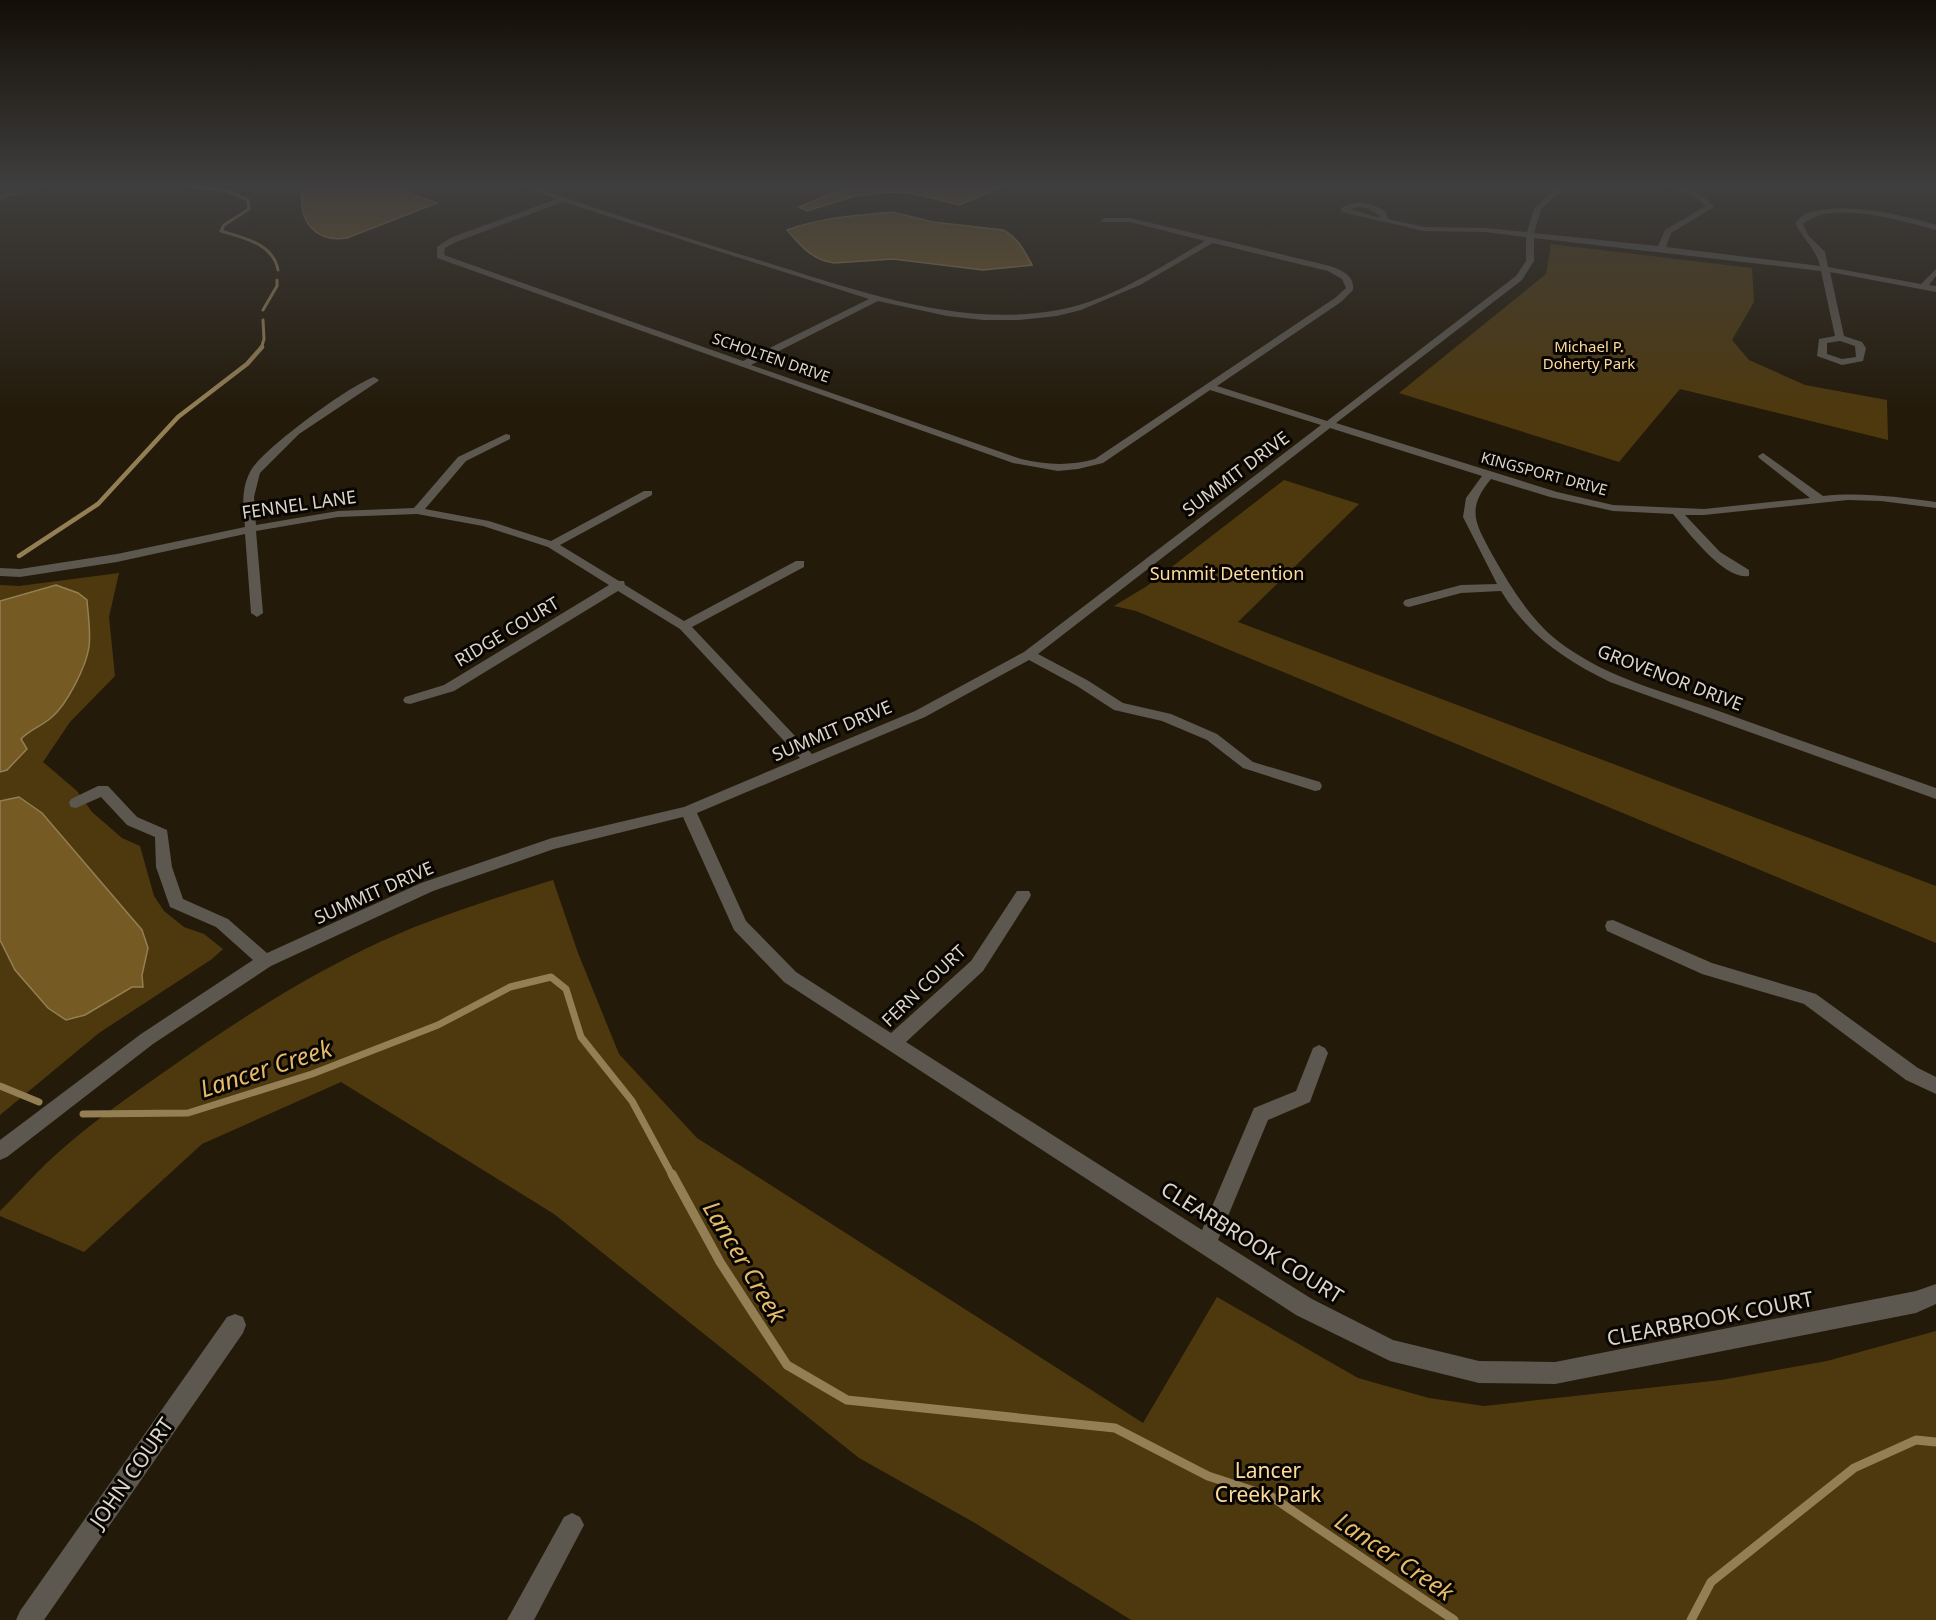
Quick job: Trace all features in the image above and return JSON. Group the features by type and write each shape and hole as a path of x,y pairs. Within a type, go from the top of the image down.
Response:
{"street":[{"name":"SCHOLTEN DRIVE","path":"452,261 1017,461 1043,467 1072,468 1099,461 1338,300 1350,288 1348,279 1343,274 1297,261"},
{"path":"753,261 924,311 955,316 1003,317 1057,313 1087,306 1112,296 1175,261"},
{"name":"SUMMIT DRIVE","path":"0,1151 147,1039 266,960 427,887 552,844 687,811 920,714 1029,655 1519,278 1530,261"},
{"path":"1756,261 1825,269 1936,289"},
{"path":"1823,261 1840,338"},
{"path":"1924,286 1936,271"},
{"path":"745,364 877,298"},
{"path":"257,613 248,497 255,472 295,432 374,380"},
{"name":"KINGSPORT DRIVE","path":"1210,387 1488,475 1583,502 1613,508 1704,512 1819,499 1881,498 1936,504"},
{"path":"417,511 462,459 506,437"},
{"path":"1763,456 1819,499"},
{"name":"GROVENOR DRIVE","path":"1488,475 1472,495 1467,515 1504,587 1531,626 1542,637 1601,673 1936,794"},
{"path":"552,545 648,493"},
{"name":"FENNEL LANE","path":"0,572 20,573 117,558 250,529 338,514 417,511 485,524 552,545 620,584 684,626 810,760"},
{"path":"1677,512 1708,550 1728,566 1745,573"},
{"path":"684,626 800,564"},
{"name":"RIDGE COURT","path":"410,700 449,688 620,584"},
{"path":"1409,603 1461,590 1504,587"},
{"path":"1029,655 1082,683 1119,707 1166,717 1212,737 1248,765 1315,786"},
{"path":"76,803 103,790 132,820 162,834 164,867 176,903 222,923 266,960"},
{"name":"CLEARBROOK COURT","path":"687,811 740,925 790,977 891,1044 1304,1307 1389,1350 1479,1372 1555,1373 1905,1305 1936,1294"},
{"name":"FERN COURT","path":"891,1044 977,966 1023,895"},
{"path":"1613,926 1708,969 1810,999 1912,1074 1936,1086"},
{"path":"1206,1244 1261,1114 1303,1096 1319,1053"},
{"name":"JOHN COURT","path":"29,1620 235,1325"},
{"path":"520,1620 572,1525"}],"green space":[{"name":"Michael P. Doherty Park","path":"1548,261 1690,261 1752,268 1754,302 1732,340 1749,360 1805,385 1887,400 1888,440 1680,389 1619,462 1399,393 1546,274"},
{"name":"Summit Detention","path":"1284,480 1359,504 1238,622 1936,886 1936,943 1136,611 1114,606 1147,586"},
{"path":"119,573 109,617 115,676 70,722 43,762 77,791 92,812 122,838 140,846 154,896 164,911 184,927 204,934 223,949 212,959 99,1033 0,1115 0,585 19,586"},
{"name":"Lancer Creek Park","path":"553,880 578,953 619,1054 697,1138 1143,1423 1217,1297 1358,1378 1429,1398 1484,1406 1721,1380 1827,1361 1936,1331 1936,1620 1131,1620 975,1523 859,1458 554,1214 341,1082 202,1144 84,1252 0,1216 0,1211 38,1172 86,1129 245,1017 326,969 382,941 466,908"}],"shaded area":[{"path":"825,261 869,261 834,263"},
{"path":"906,261 1030,261 1032,265 983,270"},
{"path":"56,585 78,593 87,600 90,635 87,655 80,675 64,703 52,717 21,739 27,749 7,770 0,772 0,601"},
{"path":"19,797 42,813 142,930 148,948 142,975 143,987 132,987 85,1015 66,1020 48,1008 15,970 0,940 0,801"}],"waterway":[{"path":"275,261 278,270"},
{"path":"263,310 277,286 277,280"},
{"path":"261,348 264,339 263,320"},
{"path":"19,556 98,504 178,417 247,364 261,348"},
{"name":"Lancer Creek","path":"83,1114 188,1113 312,1074 438,1025 510,987 551,977 566,989 581,1037 632,1101 672,1175"},
{"name":"Lancer Creek","path":"0,1086 39,1102"},
{"name":"Lancer Creek","path":"672,1174 720,1262 787,1365 847,1400 1115,1428 1208,1476 1272,1497 1454,1620"},
{"name":"Lancer Creek","path":"1691,1620 1711,1582 1854,1468 1916,1440 1936,1442"}]}
